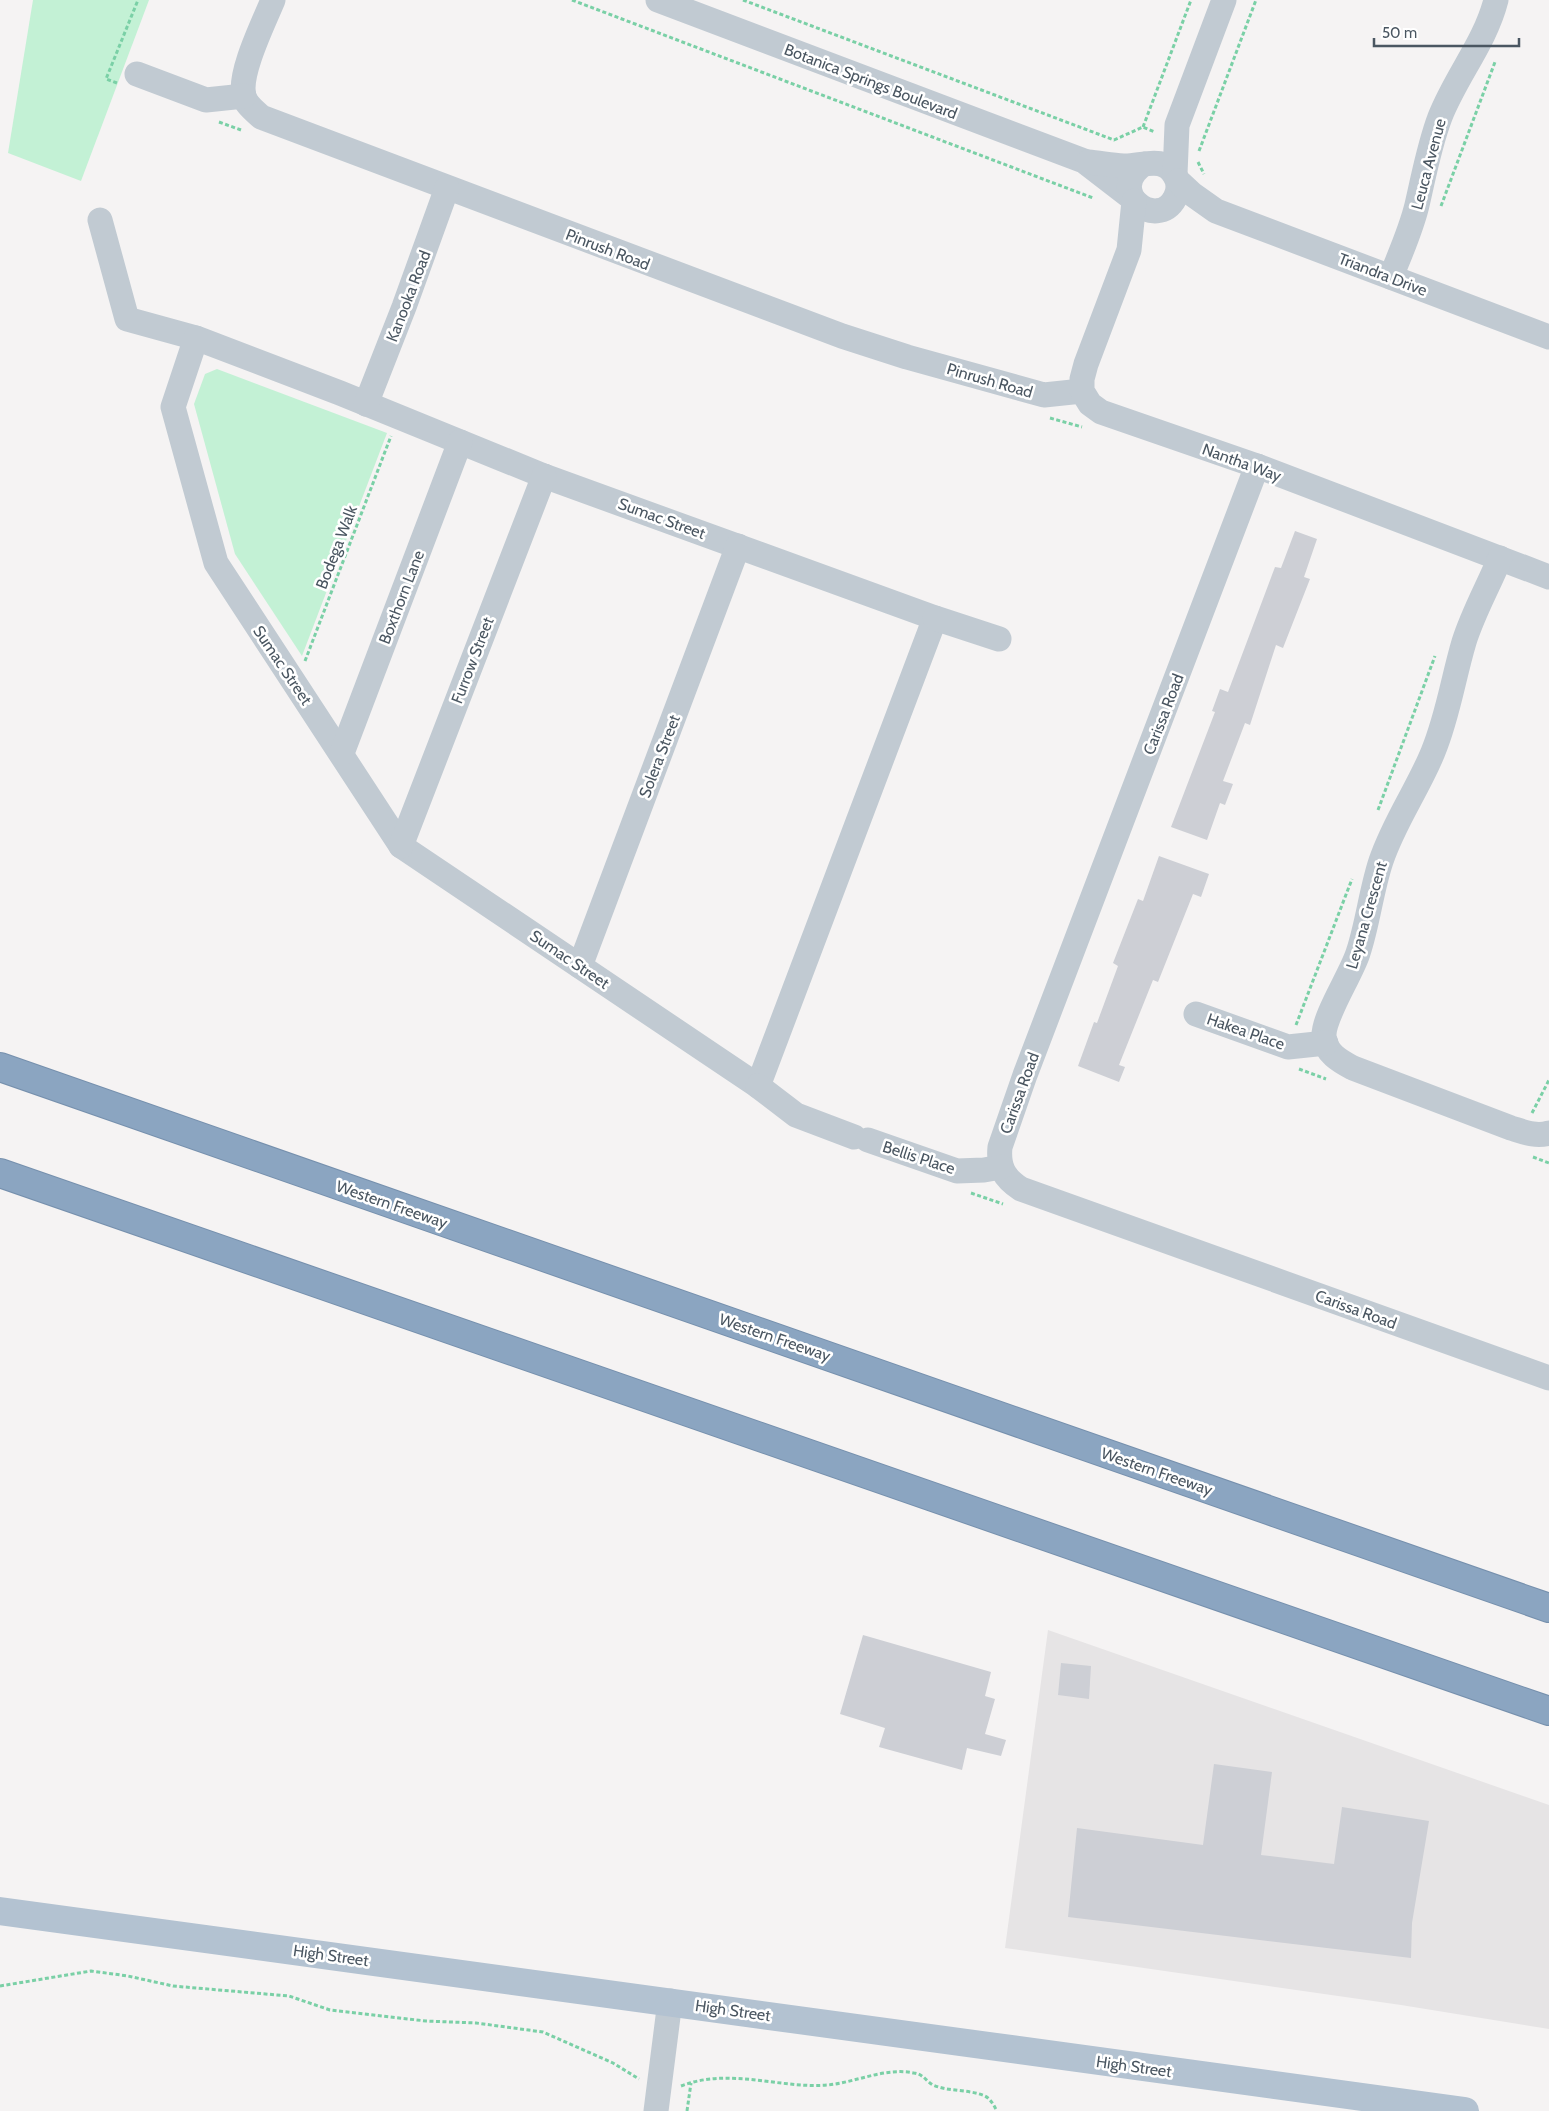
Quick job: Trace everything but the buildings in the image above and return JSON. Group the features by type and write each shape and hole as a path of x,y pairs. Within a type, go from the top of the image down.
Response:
{"highway":[{"name":"Western Freeway","path":"0,1067 1549,1608"},
{"path":"0,1173 1549,1711"}],"main road":[{"name":"High Street","path":"0,1911 1465,2111"}],"street":[{"path":"129,79 206,100 244,96 243,76 273,0"},
{"name":"Botanica Springs Boulevard","path":"658,0 1084,161 1124,166 1146,164"},
{"path":"1082,391 1086,364 1129,250 1133,199 1129,185 1131,177 1136,170 1146,164 1177,125 1224,0"},
{"name":"Leuca Avenue","path":"1391,277 1417,206 1428,154 1440,116 1451,92 1482,39 1496,0"},
{"name":"Pinrush Road","path":"244,96 249,105 261,117 842,336 907,357 1044,395 1082,391"},
{"path":"1129,250 1164,208 1176,197 1177,125"},
{"name":"Botanica Springs Boulevard","path":"1084,161 1133,199"},
{"path":"1146,164 1161,163 1176,177"},
{"name":"Triandra Drive","path":"1176,177 1192,194 1216,211 1549,337"},
{"name":"Kanooka Road","path":"366,404 404,307 447,188"},
{"path":"1133,199 1146,210 1155,211 1164,208"},
{"name":"Triandra Drive","path":"1164,208 1216,211"},
{"path":"100,220 128,319 196,338"},
{"name":"Sumac Street","path":"861,1138 796,1115 758,1086 401,846 342,753 216,563 173,407 196,338 544,476 935,618 999,639"},
{"name":"Nantha Way","path":"1082,391 1090,404 1101,412 1257,466 1549,577"},
{"name":"Boxthorn Lane","path":"342,753 460,442"},
{"name":"Carissa Road","path":"1257,466 1025,1075 1000,1147 998,1158 1000,1167 1010,1182 1021,1189 1549,1378"},
{"name":"Furrow Street","path":"401,846 544,476"},
{"name":"Solera Street","path":"580,966 738,546"},
{"name":"Leyana Crescent","path":"1326,1043 1324,1027 1358,954 1380,863 1390,837 1421,780 1436,746 1443,727 1456,669 1472,616 1500,558"},
{"path":"758,1086 935,618"},
{"name":"Hakea Place","path":"1196,1014 1288,1047 1326,1043"},
{"path":"1326,1043 1329,1051 1337,1060 1353,1068 1528,1134 1540,1135 1549,1132"},
{"name":"Bellis Place","path":"861,1138 951,1170 968,1171 1000,1167"},
{"path":"656,2111 670,2001"}],"path":[{"path":"129,79 106,79 138,0"},
{"path":"572,0 1094,198"},
{"path":"743,0 1114,140"},
{"path":"1143,127 1191,0"},
{"path":"1201,147 1256,0"},
{"path":"1439,211 1498,55"},
{"path":"211,118 248,132"},
{"name":"Bodega Walk","path":"296,685 399,417"},
{"path":"1049,417 1088,429"},
{"path":"1374,819 1437,653"},
{"path":"1288,1047 1353,875"},
{"path":"1511,1128 1517,1115 1531,1116 1549,1080"},
{"path":"0,1986 91,1971 128,1976 173,1986 288,1996 330,2010 426,2021 476,2023 542,2032 613,2063 637,2078 681,2087 691,2083 722,2078 748,2078 806,2086 857,2080 898,2071 921,2074 931,2084 939,2087 985,2096 997,2111"},
{"path":"687,2111 691,2083"}],"shaded area":[{"path":"1048,1630 1549,1805 1549,2029 1401,2005 1005,1948"}],"green space":[{"path":"33,0 149,0 81,181 8,153"},
{"path":"217,369 387,433 302,656 235,554 194,404 205,374"}]}
